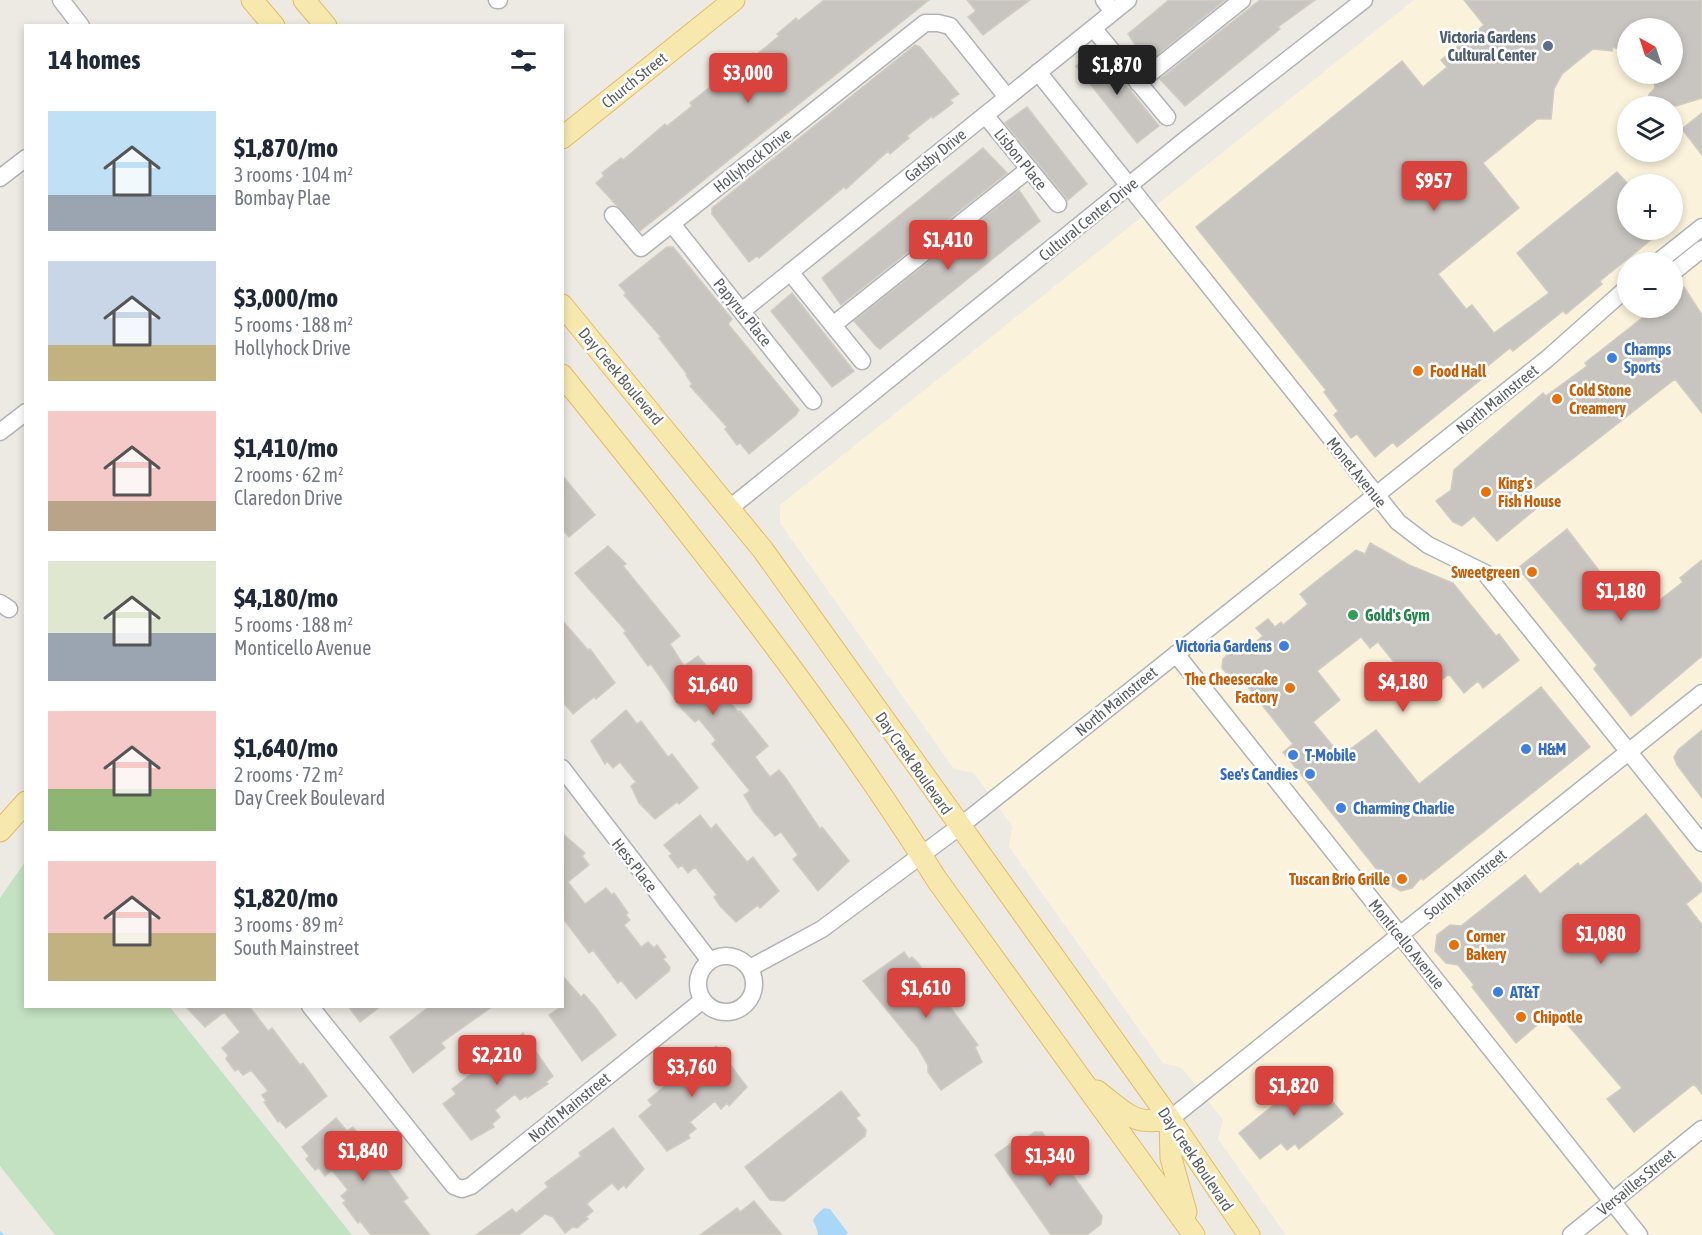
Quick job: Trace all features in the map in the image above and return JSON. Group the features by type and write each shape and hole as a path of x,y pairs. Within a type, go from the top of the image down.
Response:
{"main road":[{"path":"252,0 272,24"},
{"path":"304,0 324,24"},
{"name":"Church Street","path":"564,136 734,0"},
{"name":"Day Creek Boulevard","path":"564,307 730,508 777,570 1170,1119 1249,1235"},
{"path":"564,377 741,598 1078,1076 1194,1234"},
{"path":"0,831 24,804"},
{"path":"1078,1076 1135,1120 1151,1123 1170,1119 1171,1158 1178,1190 1194,1234"}],"street":[{"name":"Gatsby Drive","path":"742,310 1093,28 1108,6 1128,0"},
{"path":"1138,83 1242,0"},
{"name":"Cultural Center Drive","path":"730,508 1185,140 1364,0"},
{"path":"64,1 80,24"},
{"name":"Hollyhock Drive","path":"613,215 641,248 925,23 938,23 950,27 1007,97"},
{"path":"1093,28 1167,117"},
{"name":"Monet Avenue","path":"1038,72 1398,522 1419,540 1485,573 1702,843"},
{"name":"Lisbon Place","path":"985,115 1058,204"},
{"path":"0,178 24,160"},
{"path":"833,325 1029,169"},
{"name":"Papyrus Place","path":"672,224 813,401"},
{"path":"1671,252 1702,227"},
{"path":"1683,264 1702,249"},
{"path":"790,272 862,361"},
{"name":"North Mainstreet","path":"750,968 822,929 922,856 1583,328 1617,297"},
{"name":"North Mainstreet","path":"1583,328 1617,308"},
{"path":"0,432 24,414"},
{"name":"Monticello Avenue","path":"1176,654 1639,1235"},
{"name":"South Mainstreet","path":"1170,1119 1702,693"},
{"name":"Hess Place","path":"564,771 710,961"},
{"path":"728,956 737,958 750,968 754,975 754,992 744,1006 736,1010 717,1011 703,1000 698,982 700,974 710,961 728,956"},
{"name":"North Mainstreet","path":"312,1008 454,1186 462,1189 471,1186 703,1000"},
{"name":"Versailles Street","path":"1570,1235 1702,1129"}],"shaded area":[{"name":"Victoria Gardens","path":"1414,0 1702,0 1702,1235 1286,1235 1218,1139 1223,1120 1182,1068 1163,1063 1009,847 1012,826 974,773 954,769 780,523 780,505"}],"green space":[{"path":"24,863 24,1008 171,1008 352,1235 55,1235 0,1166 0,898"}],"water":[{"path":"824,1208 830,1209 848,1233 846,1235 818,1235 814,1219"}],"building":[{"path":"824,0 929,0 640,231 596,183 604,176 602,173 621,158 623,160 665,124 667,126 692,106 690,103 709,88 711,90 753,53 755,56 796,18 798,21"},
{"path":"967,0 1030,0 983,35 968,17 976,11"},
{"path":"1169,0 1225,0 1147,63 1128,34"},
{"path":"1260,0 1315,0 1278,27 1280,29 1185,106 1160,79"},
{"path":"1464,0 1702,0 1702,98 1683,104 1683,96 1649,96 1655,88 1654,84 1683,84 1683,18 1617,18 1617,48 1613,47 1612,51 1593,49 1562,74 1554,89 1551,119 1537,119 1483,163 1519,208 1438,274 1466,309 1472,305 1494,333 1549,293 1517,253 1617,172 1619,174 1617,174 1617,240 1651,240 1636,252 1617,252 1617,267 1600,281 1602,284 1566,314 1563,311 1513,351 1510,348 1484,369 1488,374 1397,447 1393,442 1375,457 1357,434 1351,438 1334,415 1338,411 1324,392 1326,390 1196,227 1402,61 1423,87 1447,67 1441,60 1484,25"},
{"path":"915,45 920,47 959,94 950,100 953,103 907,136 909,138 890,154 888,151 846,189 844,187 759,258 757,256 749,262 712,214 712,208"},
{"path":"1096,48 1159,126 1137,143 1076,66"},
{"path":"1027,107 1087,184 1068,200 1005,123"},
{"path":"1702,113 1702,155 1683,130"},
{"path":"983,148 1007,173 841,305 822,278"},
{"path":"1019,190 1040,221 880,349 876,346 854,321"},
{"path":"667,247 673,247 732,319 728,324 799,410 749,454 740,443 737,445 725,429 727,427 690,386 692,384 687,374 659,338 661,337 624,295 626,293 619,285"},
{"path":"1683,288 1702,315 1702,413 1675,379 1526,495 1537,508 1497,541 1474,516 1462,526 1453,522 1436,501 1451,490 1454,470 1543,393 1546,396 1587,366 1585,363 1642,318 1683,318"},
{"path":"792,293 854,371 832,387 771,311"},
{"path":"564,477 595,515 569,537 564,531"},
{"path":"1567,529 1630,611 1641,602 1647,610 1683,582 1680,578 1702,560 1702,656 1631,716 1594,669 1597,665 1518,568"},
{"path":"1370,543 1409,565 1453,583 1496,636 1499,634 1519,660 1483,688 1478,681 1464,693 1449,674 1421,696 1378,642 1370,648 1361,637 1317,671 1340,700 1313,722 1341,756 1376,730 1419,784 1541,687 1590,747 1423,880 1421,878 1412,888 1401,891 1392,886 1385,873 1382,876 1283,752 1293,744 1239,676 1228,675 1222,668 1223,659 1230,652 1241,654 1263,636 1256,628 1268,619 1275,627 1281,622 1283,625 1308,604 1300,594 1356,550 1365,554"},
{"path":"608,546 626,564 623,566 680,636 670,644 684,666 698,656 704,663 714,675 711,677 768,746 755,757 770,777 779,770 820,829 822,827 849,861 818,891 793,859 798,855 781,832 775,836 754,812 744,795 750,791 712,744 716,740 699,719 695,722 682,709 651,664 648,666 624,633 626,631 575,573"},
{"path":"564,622 588,650 590,649 615,683 573,714 564,703"},
{"path":"626,710 637,724 641,721 668,757 672,754 698,788 679,804 677,802 655,819 639,803 631,786 636,782 620,762 613,768 607,761 605,764 591,741"},
{"path":"1702,730 1702,798 1677,765 1674,757 1678,750"},
{"path":"1646,814 1702,885 1702,891 1686,904 1702,925 1702,1094 1694,1084 1634,1132 1607,1099 1622,1088 1555,1010 1516,1043 1472,987 1474,985 1458,965 1446,963 1435,951 1437,935 1450,925 1461,926 1525,875 1540,894 1578,863 1580,866"},
{"path":"700,815 711,829 716,824 747,862 753,857 779,891 760,908 758,905 736,922 720,906 714,897 717,895 695,867 688,873 682,865 678,868 669,856 672,854 664,845"},
{"path":"564,835 585,853 582,856 589,865 568,882 585,904 606,888 612,895 614,893 628,913 626,915 630,920 624,925 641,947 648,942 654,948 657,945 666,957 663,959 670,967 669,971 636,999 621,980 618,983 593,950 589,953 564,920"},
{"path":"904,952 909,959 912,957 918,963 978,1045 975,1047 982,1062 941,1090 928,1072 928,1065 918,1048 863,981"},
{"path":"564,977 581,997 584,994 616,1035 582,1061 549,1015 559,1008 564,1008"},
{"path":"187,1008 251,1008 268,1031 272,1028 300,1065 303,1063 327,1096 286,1128 280,1121 278,1122 264,1102 266,1101 262,1095 268,1091 251,1070 243,1075 238,1069 235,1071 226,1059 228,1055 222,1048 240,1032 224,1012 205,1027"},
{"path":"350,1008 378,1008 360,1022"},
{"path":"427,1008 490,1008 441,1043 445,1048 413,1073 390,1037"},
{"path":"523,1033 553,1076 546,1082 548,1084 527,1098 526,1096 520,1100 515,1094 495,1110 500,1117 492,1124 494,1127 471,1140 443,1104 456,1094 452,1089"},
{"path":"716,1046 747,1087 729,1106 727,1103 721,1109 715,1101 690,1122 696,1129 688,1135 690,1138 667,1151 639,1116 652,1105 648,1100 704,1053 705,1055"},
{"path":"1321,1067 1333,1082 1323,1090 1343,1114 1299,1149 1295,1144 1287,1150 1281,1143 1260,1159 1239,1133"},
{"path":"841,1091 860,1115 856,1118 866,1130 865,1136 784,1201 770,1200 745,1167"},
{"path":"336,1118 347,1131 353,1127 383,1164 408,1198 403,1201 430,1235 371,1235 360,1221 358,1223 343,1203 346,1201 341,1196 348,1190 332,1170 325,1176 319,1168 315,1170 306,1159 309,1156 302,1147"},
{"path":"613,1128 644,1169 626,1188 624,1185 618,1190 612,1183 591,1200 587,1204 593,1211 586,1217 588,1219 577,1228 573,1227 565,1233 553,1217 545,1214 519,1235 476,1235 512,1209 516,1213 548,1187 545,1183 581,1156 579,1153"},
{"path":"1035,1132 1042,1132 1102,1216 1101,1224 1087,1235 1051,1235 995,1155 1020,1137 1023,1140"},
{"path":"754,1201 782,1235 700,1235 737,1208 740,1212"}],"place":[{"name":"Victoria Gardens Cultural Center","path":"1548,46"},
{"name":"Champs Sports","path":"1612,358"},
{"name":"Food Hall","path":"1418,371"},
{"name":"Cold Stone Creamery","path":"1557,399"},
{"name":"King's Fish House","path":"1486,492"},
{"name":"Sweetgreen","path":"1532,572"},
{"name":"Gold's Gym","path":"1353,615"},
{"name":"Victoria Gardens","path":"1284,646"},
{"name":"The Cheesecake Factory","path":"1290,688"},
{"name":"H&M","path":"1526,749"},
{"name":"T-Mobile","path":"1293,755"},
{"name":"See's Candies","path":"1310,774"},
{"name":"Charming Charlie","path":"1341,808"},
{"name":"Tuscan Brio Grille","path":"1402,879"},
{"name":"Corner Bakery","path":"1454,945"},
{"name":"AT&T","path":"1498,992"},
{"name":"Chipotle","path":"1521,1017"}]}
